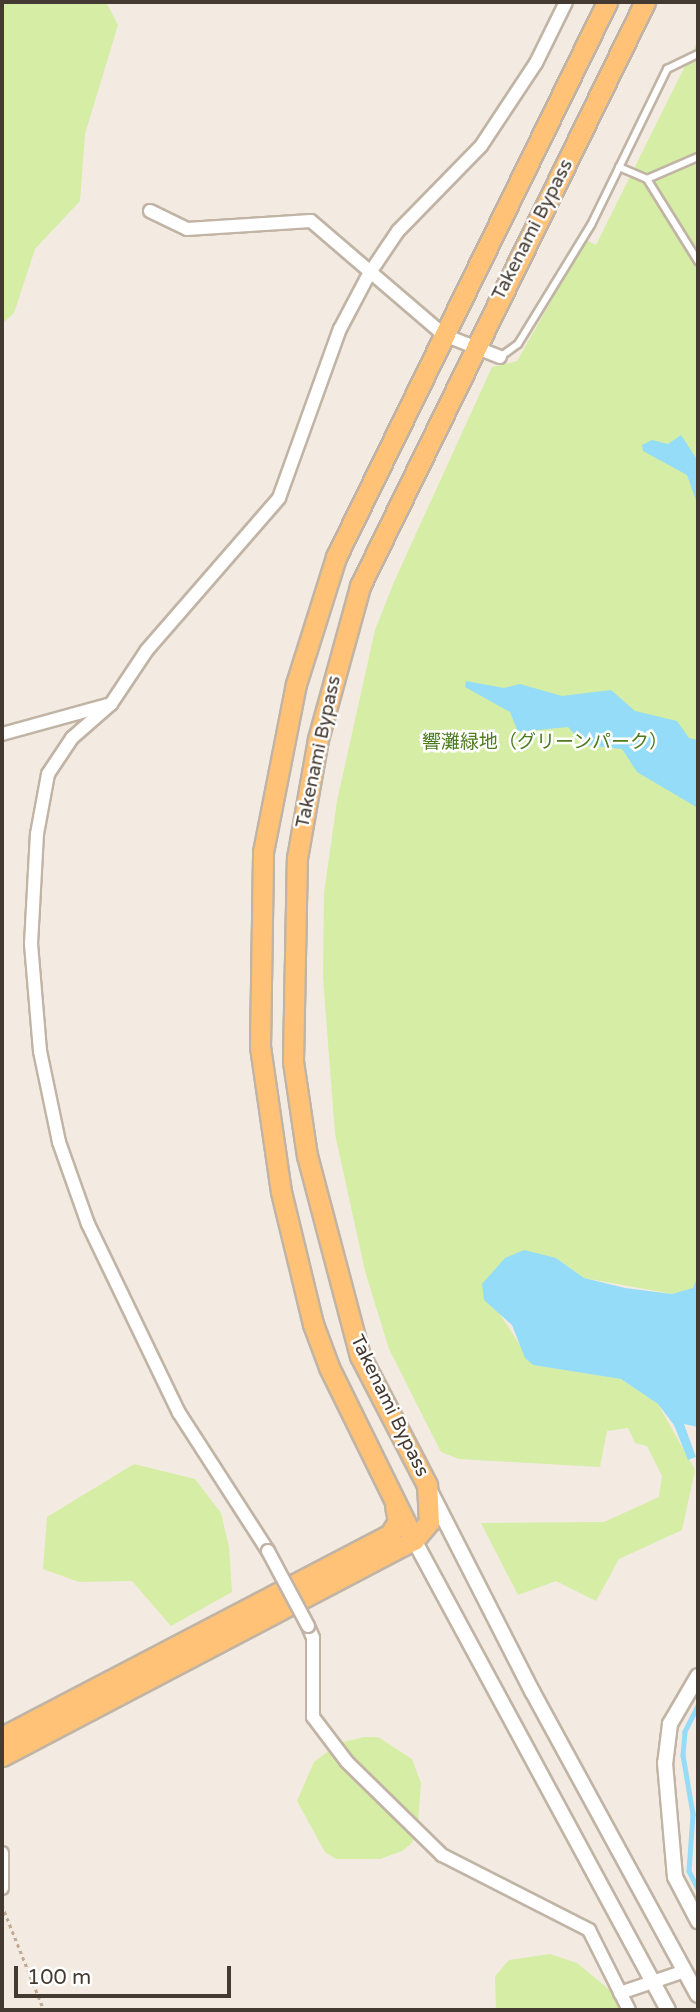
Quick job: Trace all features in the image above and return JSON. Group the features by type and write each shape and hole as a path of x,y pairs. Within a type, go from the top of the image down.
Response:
{"highway":[{"name":"Takenami Bypass","path":"402,1538 394,1502 313,1324 269,1129 259,945 263,852 296,684 336,557 607,2"},
{"name":"Takenami Bypass","path":"429,1522 427,1485 360,1356 333,1270 307,1156 293,1061 291,953 297,858 318,739 360,586 645,2"},
{"path":"2,1756 429,1522"},
{"path":"2,1737 402,1538"}],"street":[{"path":"566,2 536,63 481,146 398,232 369,274 340,329 279,498 147,650 111,704 72,738 48,774 37,834 32,944 40,1051 59,1142 88,1224 179,1413 268,1551 308,1626 313,1638 313,1717 346,1762 442,1855 589,1930 629,2010"},
{"path":"150,211 187,229 311,221 369,274 444,335 474,350 500,358"},
{"path":"2,734 111,704"},
{"path":"427,1485 532,1691 698,1995"},
{"path":"429,1522 451,1528"},
{"path":"402,1538 425,1561 668,2010"},
{"path":"698,1676 670,1724 665,1763 675,1877 698,1921"},
{"path":"2,1853 2,1888"},
{"path":"620,1993 654,1985 685,1971"}],"lane":[{"path":"500,358 518,344 620,167 667,69 698,54"},
{"path":"647,179 698,157"},
{"path":"620,167 647,179 698,261"}],"path":[{"path":"2,1905 44,2010"}],"green space":[{"path":"2,2 106,2 118,25 85,134 80,201 35,249 14,313 2,324"},
{"name":"響灘緑地（グリーンパーク）","path":"698,40 698,1275 693,1288 672,1294 584,1278 556,1258 499,1313 533,1365 621,1379 658,1404 695,1470 682,1530 619,1559 596,1601 556,1581 518,1595 481,1523 604,1522 659,1497 662,1476 647,1446 635,1443 628,1428 607,1431 600,1467 459,1459 441,1452 389,1349 365,1271 335,1134 323,978 324,893 337,801 375,630 394,582 492,367 517,361 586,240 596,245"},
{"path":"134,1464 195,1479 221,1513 229,1547 232,1592 171,1626 132,1581 79,1582 43,1569 47,1517"},
{"path":"364,1737 378,1737 412,1759 421,1783 418,1822 412,1843 402,1851 380,1859 336,1859 325,1852 297,1801 314,1762 339,1743"},
{"path":"550,1954 577,1963 634,2010 496,2010 495,1976 509,1960"}],"water":[{"path":"681,435 698,461 698,506 687,475 643,451 642,445 652,440 668,444"},
{"path":"466,681 504,688 520,684 562,696 611,690 635,711 677,721 689,738 698,740 698,808 637,772 622,749 584,745 568,727 518,732 510,712 465,687"},
{"path":"524,1250 556,1258 584,1278 625,1288 672,1294 693,1288 698,1275 698,1427 684,1424 696,1457 688,1460 674,1425 658,1404 621,1379 533,1365 525,1358 512,1325 484,1300 482,1284 505,1258"}],"waterway":[{"path":"698,1706 685,1732 683,1755 693,1814 689,1871 698,1889"}]}
